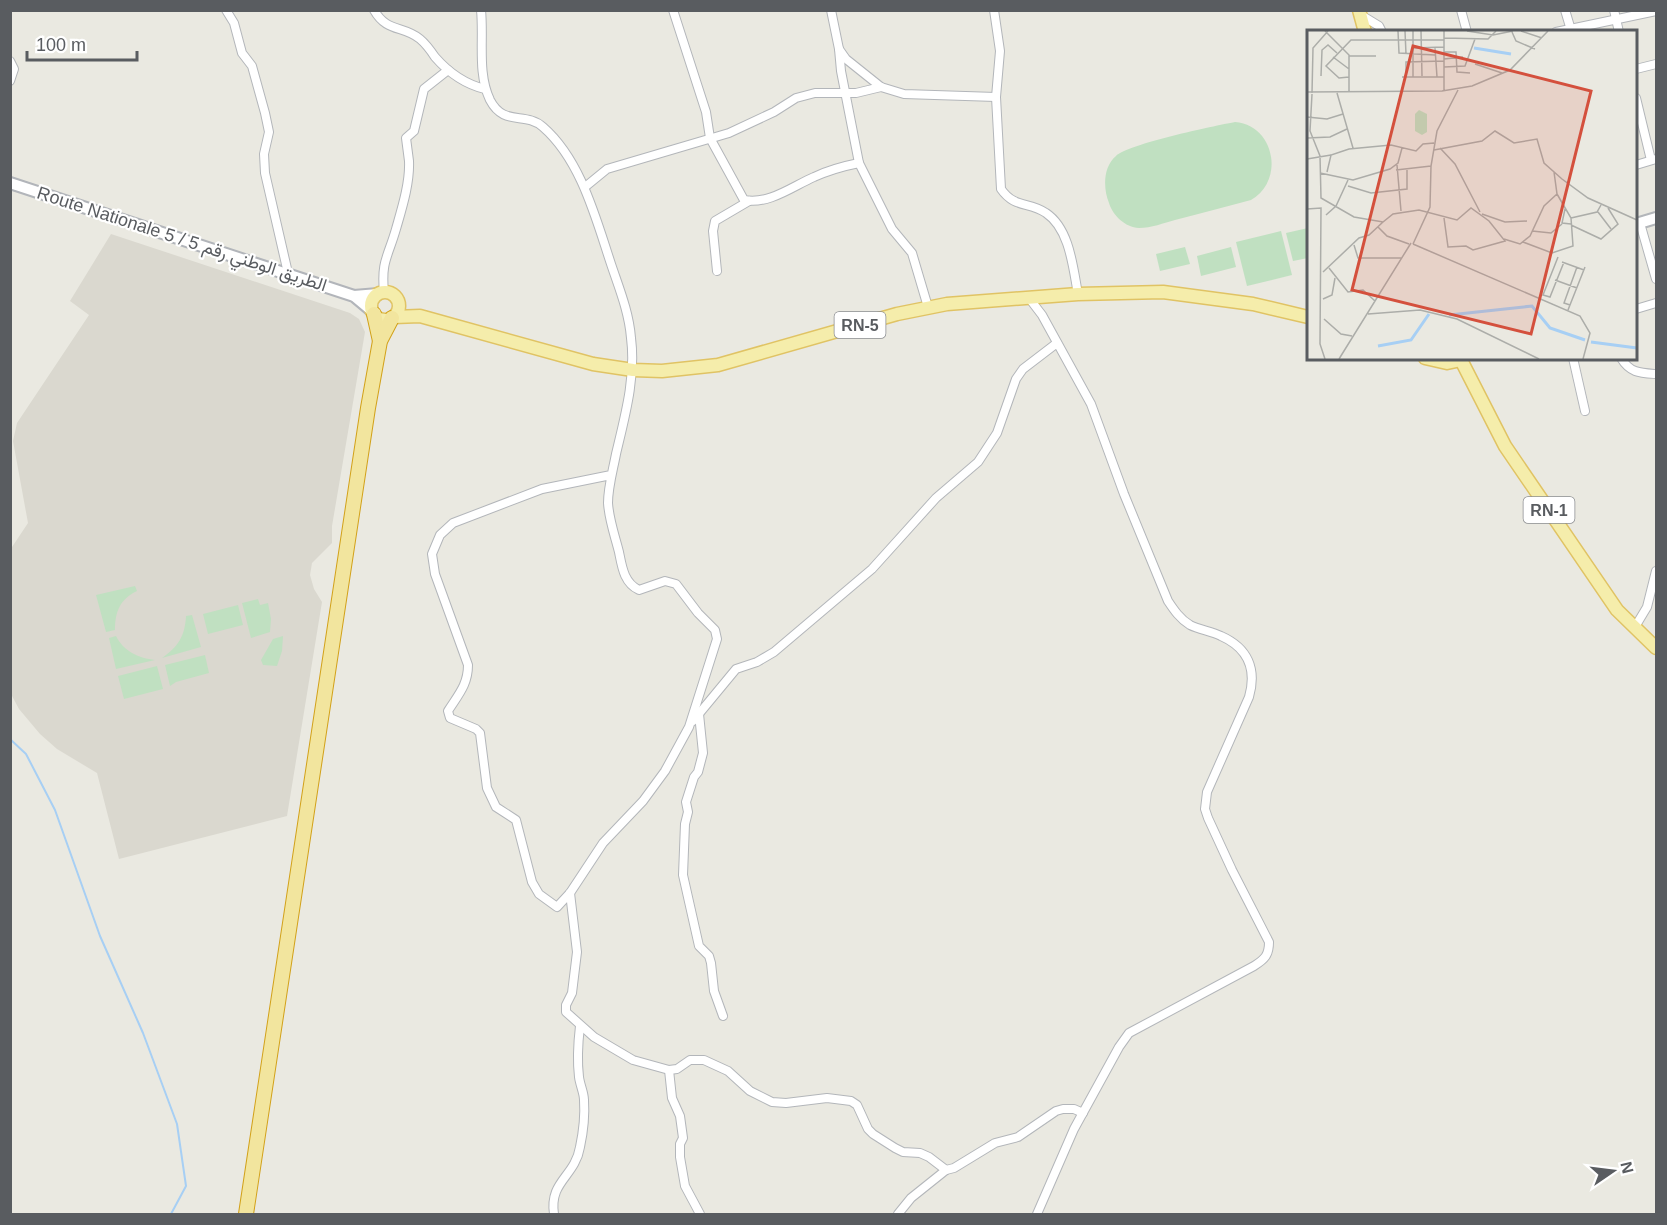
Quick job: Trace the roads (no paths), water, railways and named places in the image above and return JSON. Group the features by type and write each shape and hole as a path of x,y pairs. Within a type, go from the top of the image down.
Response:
{"highway":[{"path":"373,312 380,340"},
{"path":"246,1215 314,754 380,340 393,318"}],"main road":[{"path":"1360,13 1364,30"},
{"name":"Route Nationale 5 / الطريق الوطني رقم 5","path":"10,183 354,296"},
{"path":"1638,223 1656,218"},
{"name":"RN-5","path":"393,318 420,316 573,360 633,370 676,371 718,365 928,307 1029,298 1139,292 1186,294 1271,308 1307,317"},
{"path":"373,312 372,301 381,293"},
{"path":"391,293 397,298 399,308 393,318 380,319 354,296 391,293"},
{"name":"RN-5","path":"397,298 420,316"},
{"path":"1434,360 1447,363 1458,360"},
{"name":"RN-1","path":"1462,360 1505,446 1617,609 1656,648"}],"street":[{"path":"226,10 234,22 242,52 252,66 265,113 268,132 264,154 266,173 288,273"},
{"path":"374,10 384,24 412,34 421,40 461,81 485,89"},
{"path":"481,10 485,89 498,112 511,118 532,120 543,127 559,144 585,188 626,306 633,370 611,475 608,503 610,520 627,580 639,590 665,581 676,584 698,613 715,630 717,639 689,727"},
{"path":"673,10 706,112 710,138 740,195 744,200 749,201"},
{"path":"831,10 859,163 892,230 907,245 915,259 928,307"},
{"path":"994,10 1000,51 996,97 1001,189 1008,199 1046,213 1057,224 1070,253 1078,294"},
{"path":"1461,10 1466,30"},
{"path":"1565,10 1571,30 1615,15 1656,11"},
{"path":"1360,13 1379,26 1381,30"},
{"path":"1615,15 1618,30"},
{"path":"839,49 846,59 881,87 904,94 996,97"},
{"path":"10,61 14,69 10,81"},
{"path":"1637,69 1656,64"},
{"path":"381,293 383,262 395,231 408,172 406,138 414,131 423,89 448,70"},
{"path":"585,188 607,169 678,150 729,133 796,98 815,93 846,94 881,87"},
{"path":"1637,105 1654,160 1637,164"},
{"path":"717,271 713,231 715,221 749,201 785,193 817,175 859,163"},
{"path":"1638,223 1656,279"},
{"path":"1029,298 1042,315 1076,373 1091,404 1124,494 1168,601 1178,615 1189,624 1219,635 1241,649 1252,670 1253,682 1249,697 1207,792 1205,809 1232,870 1269,942 1269,952 1260,963 1129,1033 1119,1047 1061,1156 1037,1215"},
{"path":"1637,308 1656,303"},
{"path":"611,475 542,489 453,523 440,535 432,554 435,574 468,665 468,678 462,692 448,711 450,718 480,733 488,788 496,807 516,820 532,882 539,894 557,907 570,893 603,843 643,801 665,771 689,727 736,669 757,662 774,652 872,569 936,498 978,462 997,433 1016,379 1023,369 1057,343"},
{"path":"1573,360 1585,411"},
{"path":"1622,360 1628,369 1638,373 1656,374"},
{"path":"1635,627 1647,607 1656,571"},
{"path":"699,714 703,753 686,802 688,812 685,824 683,875 699,946 709,956 714,992 723,1016"},
{"path":"570,893 577,952 572,993 566,1005 566,1012 580,1026 633,1060 669,1070 677,1069 685,1062 696,1059 723,1068 750,1091 772,1102 827,1098 851,1101 857,1105 868,1129 873,1134 903,1152 920,1153 929,1157 946,1170"},
{"path":"554,1215 552,1202 554,1195 576,1161 581,1140 584,1101 578,1065 580,1026"},
{"path":"669,1070 672,1098 680,1116 683,1138 680,1144 680,1157 685,1186 700,1215"},
{"path":"898,1215 911,1198 946,1170 954,1168 995,1143 1018,1137 1056,1111 1074,1109 1083,1113"}],"waterway":[{"path":"10,739 26,754 55,810 100,936 143,1033 177,1124 186,1186 171,1214"}]}
